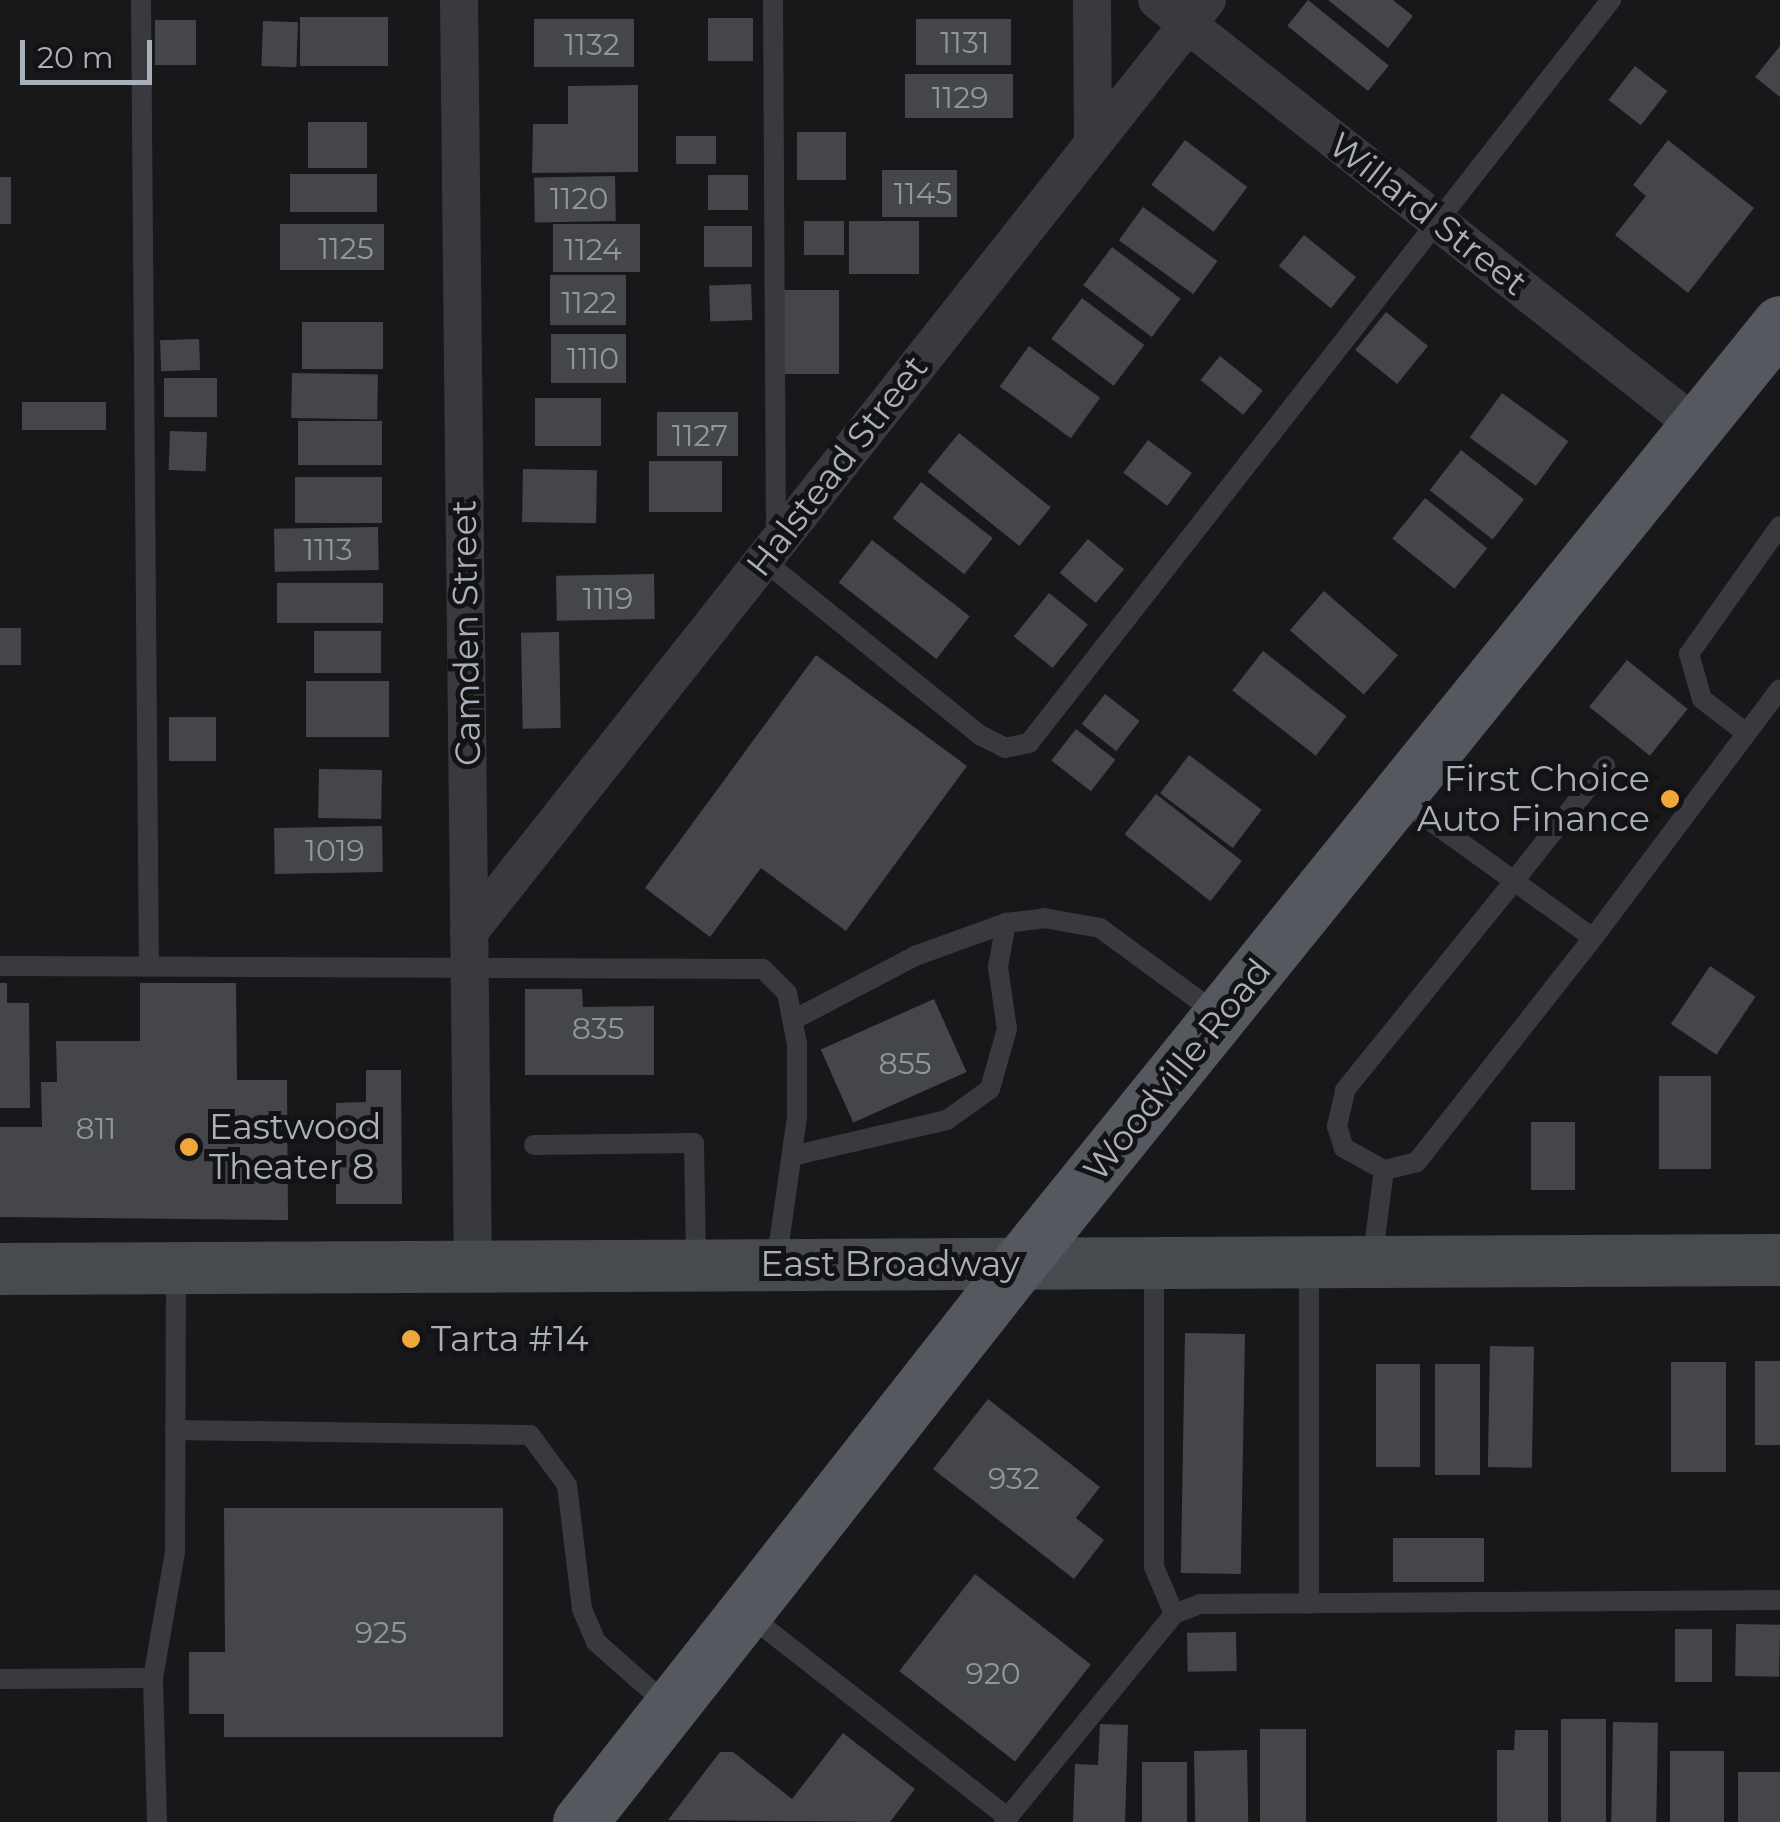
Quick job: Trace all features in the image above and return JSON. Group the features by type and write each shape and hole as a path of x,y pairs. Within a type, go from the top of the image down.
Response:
{"main road":[{"name":"Woodville Road","path":"580,1822 1020,1264 1780,323"}],"street":[{"name":"Camden Street","path":"459,0 473,1266"},
{"path":"1092,0 1093,142"},
{"name":"Willard Street","path":"1157,0 1197,12 1436,221 1699,428"},
{"name":"Halstead Street","path":"469,947 770,552 1197,12"},
{"name":"East Broadway","path":"0,1268 1780,1260"}],"lane":[{"path":"141,0 149,965"},
{"path":"773,0 770,552 980,735 1005,748 1028,744 1611,0"},
{"path":"1746,733 1702,699 1689,654 1780,526"},
{"path":"1605,766 1344,1090 1337,1126 1344,1148 1384,1170 1417,1162 1780,689"},
{"path":"1398,798 1592,938"},
{"path":"795,1019 914,956 1006,923 1044,918 1100,928 1221,1016"},
{"path":"792,1156 947,1120 990,1089 1008,1029 998,967 1006,923"},
{"path":"0,966 149,965 469,947 763,969 787,994 795,1019 792,1156 776,1265"},
{"path":"534,1145 694,1143 696,1265"},
{"path":"1372,1262 1384,1170"},
{"path":"1309,1262 1309,1604"},
{"path":"1154,1263 1154,1567 1174,1614"},
{"path":"158,1822 153,1678 174,1552 176,1268"},
{"path":"175,1430 530,1435 567,1486 582,1609 596,1642 671,1708"},
{"path":"745,1612 1006,1820 1174,1614 1200,1604 1780,1600"},
{"path":"0,1679 153,1678"}],"building":[{"path":"1308,0 1389,65 1368,91 1287,26"},
{"path":"1328,0 1393,0 1413,16 1388,48"},
{"path":"300,17 388,17 388,66 300,66"},
{"path":"708,18 753,18 753,61 708,61"},
{"path":"534,19 634,19 634,67 534,67"},
{"path":"916,19 1011,19 1011,65 916,65"},
{"path":"155,20 196,20 196,65 155,65"},
{"path":"263,21 298,22 296,67 261,66"},
{"path":"1780,46 1780,97 1755,77"},
{"path":"1635,66 1667,91 1641,125 1609,100"},
{"path":"905,74 1013,74 1013,118 905,118"},
{"path":"638,85 638,172 532,173 533,124 568,124 568,86"},
{"path":"308,122 367,122 367,168 308,168"},
{"path":"797,132 846,132 846,180 797,180"},
{"path":"676,136 716,136 716,164 676,164"},
{"path":"1185,140 1247,187 1214,232 1151,185"},
{"path":"1668,140 1754,208 1688,293 1615,235 1646,196 1633,185"},
{"path":"882,170 957,170 957,217 882,217"},
{"path":"290,174 377,174 377,212 290,212"},
{"path":"708,175 748,175 748,210 708,210"},
{"path":"615,176 616,221 535,222 534,177"},
{"path":"0,177 11,177 11,224 0,224"},
{"path":"1143,207 1217,261 1193,294 1119,240"},
{"path":"804,221 844,221 844,255 804,255"},
{"path":"849,221 919,221 919,274 849,274"},
{"path":"280,224 384,224 384,270 280,270"},
{"path":"553,224 640,224 640,272 553,272"},
{"path":"704,226 752,226 752,267 704,267"},
{"path":"1304,235 1356,277 1331,308 1279,266"},
{"path":"1112,247 1181,299 1152,337 1083,285"},
{"path":"550,275 626,275 626,325 550,325"},
{"path":"751,284 752,320 710,321 709,285"},
{"path":"784,290 839,290 839,374 784,374"},
{"path":"1082,298 1144,345 1114,386 1051,339"},
{"path":"1386,312 1428,346 1397,384 1355,350"},
{"path":"302,322 383,322 383,369 302,369"},
{"path":"551,334 626,334 626,383 551,383"},
{"path":"199,339 200,370 161,371 160,340"},
{"path":"1029,346 1100,398 1071,438 1000,386"},
{"path":"1220,356 1263,391 1243,415 1200,380"},
{"path":"292,373 378,375 377,419 291,418"},
{"path":"164,378 217,378 217,417 164,417"},
{"path":"1502,393 1568,441 1536,486 1470,437"},
{"path":"535,398 601,398 601,446 535,446"},
{"path":"22,402 106,402 106,430 22,430"},
{"path":"657,412 738,412 738,456 657,456"},
{"path":"298,421 382,421 382,465 298,465"},
{"path":"170,431 207,432 206,471 169,470"},
{"path":"959,433 1051,507 1019,546 928,472"},
{"path":"1148,440 1192,473 1167,506 1123,473"},
{"path":"1461,450 1524,499 1493,539 1430,490"},
{"path":"649,461 722,461 722,512 649,512"},
{"path":"523,469 597,470 596,523 522,522"},
{"path":"295,477 382,477 382,523 295,523"},
{"path":"921,482 993,538 964,574 893,518"},
{"path":"1425,498 1487,548 1454,589 1392,538"},
{"path":"378,527 379,570 275,572 274,529"},
{"path":"1088,539 1124,569 1096,603 1060,573"},
{"path":"872,540 970,616 936,659 839,583"},
{"path":"654,574 655,619 557,621 556,576"},
{"path":"277,583 383,583 383,623 277,623"},
{"path":"1324,591 1398,655 1364,695 1290,630"},
{"path":"1049,593 1088,624 1053,668 1014,637"},
{"path":"0,628 21,628 21,665 0,665"},
{"path":"314,631 381,631 381,673 314,673"},
{"path":"559,632 561,728 523,729 521,633"},
{"path":"1263,651 1347,716 1316,756 1232,690"},
{"path":"816,655 967,766 846,931 761,868 710,937 645,888"},
{"path":"1627,660 1688,709 1650,756 1589,707"},
{"path":"306,681 389,681 389,737 306,737"},
{"path":"1105,694 1140,721 1116,751 1082,724"},
{"path":"169,717 216,717 216,761 169,761"},
{"path":"1076,729 1115,760 1091,791 1051,761"},
{"path":"1189,755 1262,810 1233,848 1160,793"},
{"path":"319,769 382,770 381,819 318,818"},
{"path":"1156,794 1242,861 1210,901 1125,834"},
{"path":"382,826 383,872 275,874 274,828"},
{"path":"1710,966 1756,997 1716,1055 1671,1024"},
{"path":"0,983 7,983 7,1003 29,1003 30,1108 0,1108"},
{"path":"140,983 236,983 237,1080 287,1080 288,1220 0,1217 0,1127 42,1127 41,1082 57,1082 56,1041 140,1041"},
{"path":"525,989 582,989 583,1007 654,1006 654,1075 525,1075"},
{"path":"934,999 967,1072 853,1123 821,1049"},
{"path":"366,1070 401,1070 402,1204 336,1204 336,1103 366,1102"},
{"path":"1659,1076 1711,1076 1711,1169 1659,1169"},
{"path":"1531,1122 1575,1122 1575,1190 1531,1190"},
{"path":"1185,1333 1245,1334 1241,1574 1181,1573"},
{"path":"1490,1346 1534,1347 1532,1468 1488,1467"},
{"path":"1755,1361 1780,1361 1780,1445 1755,1445"},
{"path":"1671,1362 1726,1362 1726,1472 1671,1472"},
{"path":"1376,1364 1420,1364 1420,1467 1376,1467"},
{"path":"1435,1364 1480,1364 1480,1475 1435,1475"},
{"path":"988,1399 1100,1487 1076,1518 1104,1540 1074,1579 933,1469"},
{"path":"224,1508 503,1508 503,1737 224,1737 224,1714 189,1714 189,1652 225,1652"},
{"path":"1393,1538 1484,1538 1484,1582 1393,1582"},
{"path":"975,1574 1091,1665 1015,1761 899,1671"},
{"path":"1736,1624 1780,1625 1779,1677 1735,1676"},
{"path":"1675,1629 1712,1629 1712,1682 1675,1682"},
{"path":"1236,1632 1237,1671 1188,1672 1187,1633"},
{"path":"1561,1719 1606,1719 1606,1822 1561,1822"},
{"path":"1613,1722 1658,1723 1656,1822 1611,1822"},
{"path":"1100,1724 1128,1725 1125,1822 1073,1822 1075,1764 1098,1765"},
{"path":"1260,1729 1306,1729 1306,1822 1260,1822"},
{"path":"1515,1730 1548,1730 1548,1822 1497,1822 1497,1750 1514,1750"},
{"path":"843,1733 915,1789 890,1822 668,1820 720,1752 733,1752 792,1799"},
{"path":"1247,1750 1248,1822 1195,1822 1194,1751"},
{"path":"1670,1751 1724,1751 1724,1822 1670,1822"},
{"path":"1142,1762 1187,1762 1187,1822 1142,1822"},
{"path":"1738,1772 1780,1772 1780,1822 1738,1822"}],"place":[{"name":"First Choice Auto Finance","path":"1670,799"},
{"name":"Eastwood Theater 8","path":"189,1147"},
{"name":"Tarta #14","path":"411,1339"}]}
